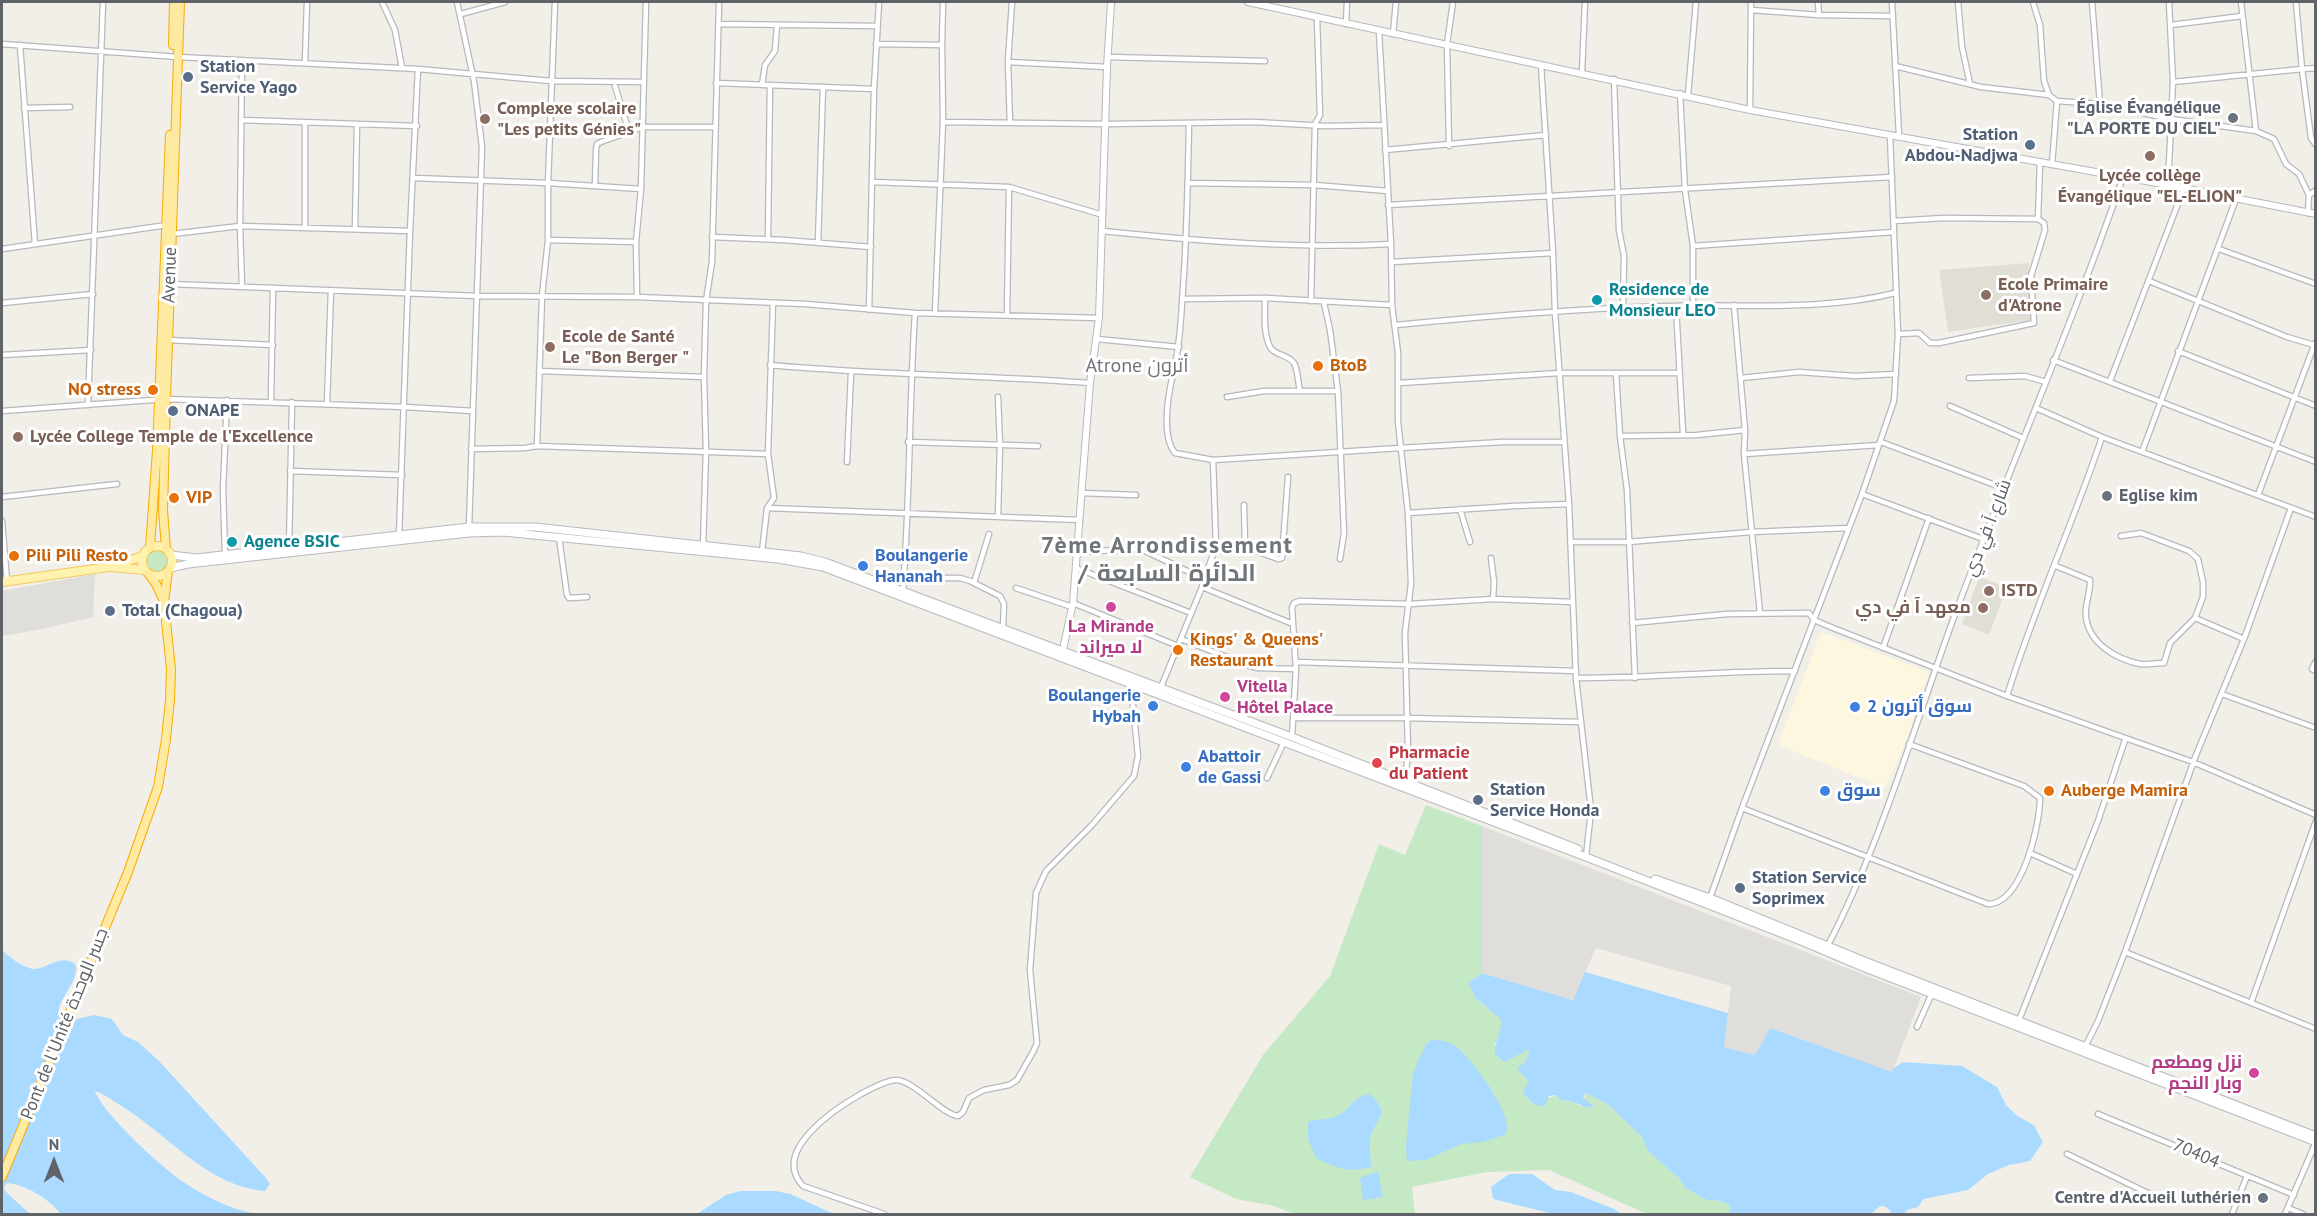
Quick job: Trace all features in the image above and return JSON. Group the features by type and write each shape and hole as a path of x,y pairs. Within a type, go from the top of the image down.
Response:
{"highway":[{"path":"150,548 163,399 167,225 175,57 174,2"},
{"name":"Avenue","path":"168,552 164,510 163,399 172,234 175,57 180,2"},
{"path":"164,602 169,569"},
{"path":"147,572 156,584 164,602"},
{"name":"Pont de l'Unité جسر الوحدة","path":"2,1177 128,872 158,788 164,756 171,669 164,602"}],"main road":[{"path":"4,582 109,567 143,556 150,548 158,547 168,552 196,558 399,536 469,530 535,528 812,564 1161,687 1405,781 1932,993 2316,1136"},
{"path":"109,567 161,576 169,569 188,564 469,530 703,546 814,558 1003,628 1131,685 1587,855 1710,898 1826,949 2019,1020 2316,1142"},
{"path":"168,552 169,569"},
{"path":"143,556 143,566 147,572"}],"street":[{"path":"88,405 103,2"},
{"path":"305,62 307,2"},
{"path":"382,2 395,30 402,68"},
{"path":"457,2 473,74 482,147 469,530"},
{"path":"461,14 505,2"},
{"path":"537,446 542,296 548,240 555,2"},
{"path":"637,297 636,242 641,189 646,2"},
{"path":"703,546 706,451 704,377 706,301 712,270 719,2"},
{"path":"869,310 874,89 879,2"},
{"path":"935,313 943,122 944,2"},
{"path":"1010,123 1008,62 1012,2"},
{"path":"1062,654 1073,605 1090,383 1099,318 1111,2"},
{"path":"1248,2 1680,93 1750,110 1899,135 2312,214 2309,195 2299,174 2286,164 2274,139 2256,131 2171,119 2100,104 2057,101 2049,95 1970,84 1895,66"},
{"path":"1346,24 1347,2"},
{"path":"1393,34 1396,2"},
{"path":"1449,146 1447,44 1453,2"},
{"path":"1582,72 1585,2"},
{"path":"1688,95 1696,2"},
{"path":"1750,110 1751,2"},
{"path":"1818,2 1819,15"},
{"path":"1892,2 1899,135"},
{"path":"1958,2 1962,47 1970,84"},
{"path":"2033,2 2040,25 2044,81 2049,95"},
{"path":"2092,2 2100,104"},
{"path":"2168,185 2173,82 2169,2"},
{"path":"2241,2 2256,131"},
{"path":"2296,2 2311,138 2316,145"},
{"path":"1750,10 1819,15 1893,16"},
{"path":"2171,25 2242,16"},
{"path":"1311,301 1315,124 1320,115 1317,18"},
{"path":"719,24 877,26"},
{"path":"762,84 765,65 775,51 777,25"},
{"path":"1379,31 1392,262 1392,305 1396,325 1399,384 1398,422 1408,513 1412,583 1405,633 1408,751 1405,781"},
{"path":"2,44 175,57 418,69 551,81 644,82"},
{"path":"876,44 942,45"},
{"path":"20,45 35,244"},
{"path":"1108,57 1264,61"},
{"path":"242,60 240,226 242,287"},
{"path":"1008,62 1107,67"},
{"path":"1541,65 1569,504 1575,671 1590,810 1587,855"},
{"path":"2173,82 2316,68"},
{"path":"399,536 418,69"},
{"path":"1614,79 1619,230 1624,256 1623,307"},
{"path":"716,83 874,89"},
{"path":"768,239 770,85"},
{"path":"615,86 629,132"},
{"path":"818,243 823,87"},
{"path":"1680,93 1685,190 1693,246 1694,305"},
{"path":"2052,165 2057,101"},
{"path":"24,108 70,107"},
{"path":"241,120 417,126"},
{"path":"943,122 1384,124"},
{"path":"305,123 305,226"},
{"path":"1189,123 1186,240 1179,347 1169,394 1168,445 1175,453 1212,460 1400,447 1503,442 1564,442"},
{"path":"355,229 357,124"},
{"path":"595,186 597,144 643,127 715,127"},
{"path":"1385,150 1449,146 1546,135"},
{"path":"1710,898 1742,807 1862,494 1894,401 1898,334 1890,135"},
{"path":"2038,219 2041,189 2040,162"},
{"path":"1388,205 1892,177"},
{"name":"شارع آ في دي","path":"1826,949 1842,919 1868,856 1983,539 2089,275 2123,177"},
{"path":"413,178 641,189"},
{"path":"873,182 1009,187 1103,215"},
{"path":"1188,183 1314,185 1388,191"},
{"path":"548,184 641,189"},
{"path":"1007,315 1009,187"},
{"path":"2110,381 2184,188"},
{"path":"2309,195 2316,190"},
{"path":"2142,452 2236,198"},
{"path":"1894,221 1944,218 2038,219 2044,223 2045,230 2031,276 2034,323 1939,343 1930,343 1919,333 1898,334"},
{"path":"2,249 167,225"},
{"path":"172,234 240,226 305,226 410,231"},
{"path":"1103,231 1186,240 1348,246 1391,243"},
{"path":"1693,246 1894,232"},
{"path":"712,237 871,247"},
{"path":"548,240 636,242"},
{"path":"2219,249 2316,284"},
{"path":"1392,262 1553,253"},
{"path":"2149,281 2288,337 2315,344 2258,495"},
{"path":"170,284 477,296 637,297 774,303 915,313 1099,318"},
{"path":"272,401 273,288"},
{"path":"327,404 331,290"},
{"path":"1396,325 1511,314 1623,307 1815,303 1895,293"},
{"path":"2,303 93,294"},
{"path":"1182,299 1265,298 1392,305"},
{"path":"1265,298 1267,337 1270,346 1274,352 1295,364 1300,391"},
{"path":"762,552 766,508 774,498 768,454 774,303"},
{"path":"1324,303 1338,391 1344,533 1340,558"},
{"path":"1734,305 1745,430 1744,454 1760,613"},
{"path":"1676,306 1683,434"},
{"path":"903,591 915,313"},
{"path":"1097,339 1179,347"},
{"path":"168,340 273,345"},
{"path":"2,355 91,350"},
{"path":"2178,351 2316,406"},
{"path":"2053,360 2316,462"},
{"path":"770,365 851,373 1000,376 1090,383"},
{"path":"539,371 704,377"},
{"path":"1741,378 1799,372 1855,376 1896,374"},
{"path":"847,462 851,373"},
{"path":"1399,384 1559,373 1678,373"},
{"path":"1616,373 1620,436 1627,490 1635,678"},
{"path":"1969,378 2025,376 2046,382"},
{"path":"1227,397 1264,391 1338,391"},
{"path":"998,397 1000,445 998,516"},
{"path":"2,411 163,399 272,401 473,411"},
{"path":"225,556 223,489 226,400"},
{"path":"289,549 292,402"},
{"path":"1950,406 2023,438"},
{"path":"2036,408 2102,437 2316,517"},
{"path":"1620,436 1697,435 1745,430"},
{"path":"2007,696 2017,662 2056,566 2102,437"},
{"path":"908,442 1038,446"},
{"path":"1744,454 1880,443 2003,488"},
{"path":"471,449 537,446 768,454"},
{"path":"1161,687 1202,587 1216,545 1212,460"},
{"path":"290,471 402,475"},
{"path":"1078,552 1216,545 1245,547 1278,559 1282,558 1288,477"},
{"path":"2,497 117,484"},
{"path":"1082,493 1136,495"},
{"path":"1862,494 1983,539"},
{"path":"1408,513 1569,504"},
{"path":"1244,505 1245,547"},
{"path":"766,508 1080,520"},
{"path":"2084,1048 2098,1021 2125,952 2193,762 2244,639 2291,508"},
{"path":"1460,509 1470,542"},
{"path":"1883,648 1929,518"},
{"path":"2,521 4,582"},
{"path":"1570,542 1628,542 1751,532 1848,528"},
{"path":"2056,566 2090,580 2086,600 2086,619 2090,633 2111,654 2142,664 2164,663 2170,643 2195,618 2203,597 2203,582 2198,559 2189,551 2141,533 2121,536"},
{"path":"974,583 989,534"},
{"path":"559,537 567,594 569,598 587,597"},
{"path":"1141,549 1204,579"},
{"path":"1491,558 1493,599"},
{"path":"1076,568 1191,613"},
{"path":"904,578 951,578 974,583 1000,596 1004,604 1003,628"},
{"path":"1202,587 1293,624"},
{"path":"1016,588 1073,605 1178,646"},
{"path":"1292,737 1296,669 1292,608 1294,603 1300,601 1410,604 1493,599 1573,602"},
{"path":"1632,622 1726,614 1809,613 1814,620 1883,648 2125,740 2193,762 2316,815"},
{"path":"2195,618 2244,639"},
{"path":"1181,639 1258,668 1296,669"},
{"path":"2316,661 2312,669 2316,671"},
{"path":"1296,662 1575,671"},
{"path":"1576,678 1635,678 1749,670 1795,671"},
{"path":"884,1215 803,1186 795,1175 798,1149 811,1131 844,1104 892,1080 904,1082 930,1098 950,1115 958,1116 963,1112 969,1098 984,1090 1009,1085 1017,1080 1037,1043 1030,970 1036,893 1046,871 1092,825 1134,777 1138,756 1131,685"},
{"path":"2222,694 2316,728"},
{"path":"1294,718 1407,717 1580,722"},
{"path":"2019,1020 2077,874 2125,740"},
{"path":"1267,778 1284,742"},
{"path":"1742,807 1988,904 2001,901 2011,893 2030,853 2040,810 2040,798 2024,786 1909,744"},
{"path":"2251,1003 2316,821"},
{"path":"2030,853 2077,874"},
{"path":"2125,952 2316,1029"},
{"path":"1917,1027 1932,993"},
{"name":"70404","path":"2098,1114 2294,1196"},
{"path":"2285,1215 2316,1142"},
{"path":"2067,1154 2158,1198"},
{"path":"2232,1215 2247,1176"},
{"path":"2288,1208 2303,1215"}],"shaded area":[{"name":"Ecole Primaire d'Atrone","path":"2029,263 2030,320 1948,332 1939,270"},
{"path":"95,574 93,617 2,636 2,591"},
{"path":"1979,577 2007,587 1989,635 1962,624"},
{"name":"سوق أترون 2","path":"1821,632 1929,672 1906,742 1885,788 1778,745"},
{"path":"1482,826 1921,997 1892,1073 1770,1028 1755,1055 1724,1047 1731,986 1596,948 1573,1000 1482,973"}],"green space":[{"path":"157,550 162,551 168,557 168,567 162,573 157,574 152,573 146,567 145,562 146,557 152,551"},
{"path":"1426,805 1482,826 1482,973 1468,983 1475,997 1501,1020 1502,1032 1494,1045 1531,1049 1526,1061 1525,1076 1530,1081 1524,1094 1535,1105 1549,1098 1558,1097 1582,1107 1586,1093 1606,1103 1642,1137 1649,1151 1679,1178 1685,1188 1707,1200 1729,1204 1730,1214 1647,1214 1549,1170 1487,1172 1412,1187 1415,1214 1295,1214 1274,1206 1236,1199 1190,1177 1263,1055 1330,976 1379,844 1405,855"}],"water":[{"path":"2,950 17,962 35,969 66,960 76,965 74,978 59,1011 77,1019 94,1015 112,1019 123,1035 138,1042 159,1061 270,1184 265,1191 244,1187 224,1179 188,1157 108,1097 95,1091 100,1101 149,1154 175,1176 220,1202 257,1214 61,1214 37,1194 15,1184 7,1183 4,1187 5,1191 30,1214 2,1214"},
{"path":"1585,972 1728,1013 1724,1047 1755,1055 1770,1028 1892,1072 1903,1062 1962,1066 1997,1087 2006,1105 2016,1115 2035,1126 2043,1142 2030,1161 2009,1165 1988,1174 1968,1190 1923,1199 1918,1207 1907,1210 1904,1214 1892,1214 1888,1208 1880,1206 1871,1214 1730,1214 1729,1204 1707,1200 1685,1188 1679,1178 1648,1151 1642,1137 1606,1103 1586,1093 1583,1098 1594,1106 1588,1108 1567,1100 1562,1101 1556,1095 1549,1096 1545,1106 1535,1105 1524,1094 1529,1081 1517,1069 1526,1061 1530,1049 1504,1062 1495,1054 1501,1020 1475,997 1468,983 1482,973 1573,1000"},
{"path":"1432,1040 1454,1045 1469,1060 1487,1082 1501,1107 1507,1129 1505,1135 1482,1142 1462,1144 1425,1160 1407,1161 1406,1145 1413,1073 1426,1044"},
{"path":"1369,1094 1381,1108 1380,1118 1371,1135 1371,1167 1355,1170 1316,1158 1308,1139 1308,1122 1337,1116 1355,1100"},
{"path":"1378,1171 1383,1197 1363,1200 1360,1178"},
{"path":"1509,1174 1532,1174 1555,1190 1571,1192 1622,1214 1554,1214 1493,1199 1491,1187"},
{"path":"741,1191 776,1191 790,1194 834,1214 697,1214 726,1195"}],"place":[{"name":"Station Service Yago","path":"188,77"},
{"name":"Église Évangélique \"LA PORTE DU CIEL\"","path":"2233,118"},
{"name":"Complexe scolaire \"Les petits Génies\"","path":"485,119"},
{"name":"Station Abdou-Nadjwa","path":"2030,145"},
{"name":"Lycée collège Évangélique \"EL-ELION\"","path":"2150,156"},
{"name":"Ecole Primaire d'Atrone","path":"1986,295"},
{"name":"Residence de Monsieur LEO","path":"1597,300"},
{"name":"Ecole de Santé Le \"Bon Berger \"","path":"550,347"},
{"name":"BtoB","path":"1318,366"},
{"name":"NO stress","path":"153,390"},
{"name":"ONAPE","path":"173,411"},
{"name":"Lycée College Temple de l'Excellence","path":"18,437"},
{"name":"Eglise kim","path":"2107,496"},
{"name":"VIP","path":"174,498"},
{"name":"Agence BSIC","path":"232,542"},
{"name":"Pili Pili Resto","path":"14,556"},
{"name":"Boulangerie Hananah","path":"863,566"},
{"name":"ISTD","path":"1989,591"},
{"name":"La Mirande لا ميراند","path":"1111,607"},
{"name":"معهد آ في دي","path":"1983,608"},
{"name":"Total (Chagoua)","path":"110,611"},
{"name":"Kings' & Queens' Restaurant","path":"1178,650"},
{"name":"Vitella Hôtel Palace","path":"1225,697"},
{"name":"Boulangerie Hybah","path":"1153,706"},
{"name":"سوق أترون 2","path":"1855,707"},
{"name":"Pharmacie du Patient","path":"1377,763"},
{"name":"Abattoir de Gassi","path":"1186,767"},
{"name":"سوق","path":"1825,791"},
{"name":"Auberge Mamira","path":"2049,791"},
{"name":"Station Service Honda","path":"1478,800"},
{"name":"Station Service Soprimex","path":"1740,888"},
{"name":"نزل ومطعم وبار النجم","path":"2254,1073"},
{"name":"Centre d'Accueil luthérien","path":"2263,1198"}],"district":[{"name":"Atrone أترون","path":"1137,366"},
{"name":"7ème Arrondissement / الدائرة السابعة","path":"1167,560"}]}
